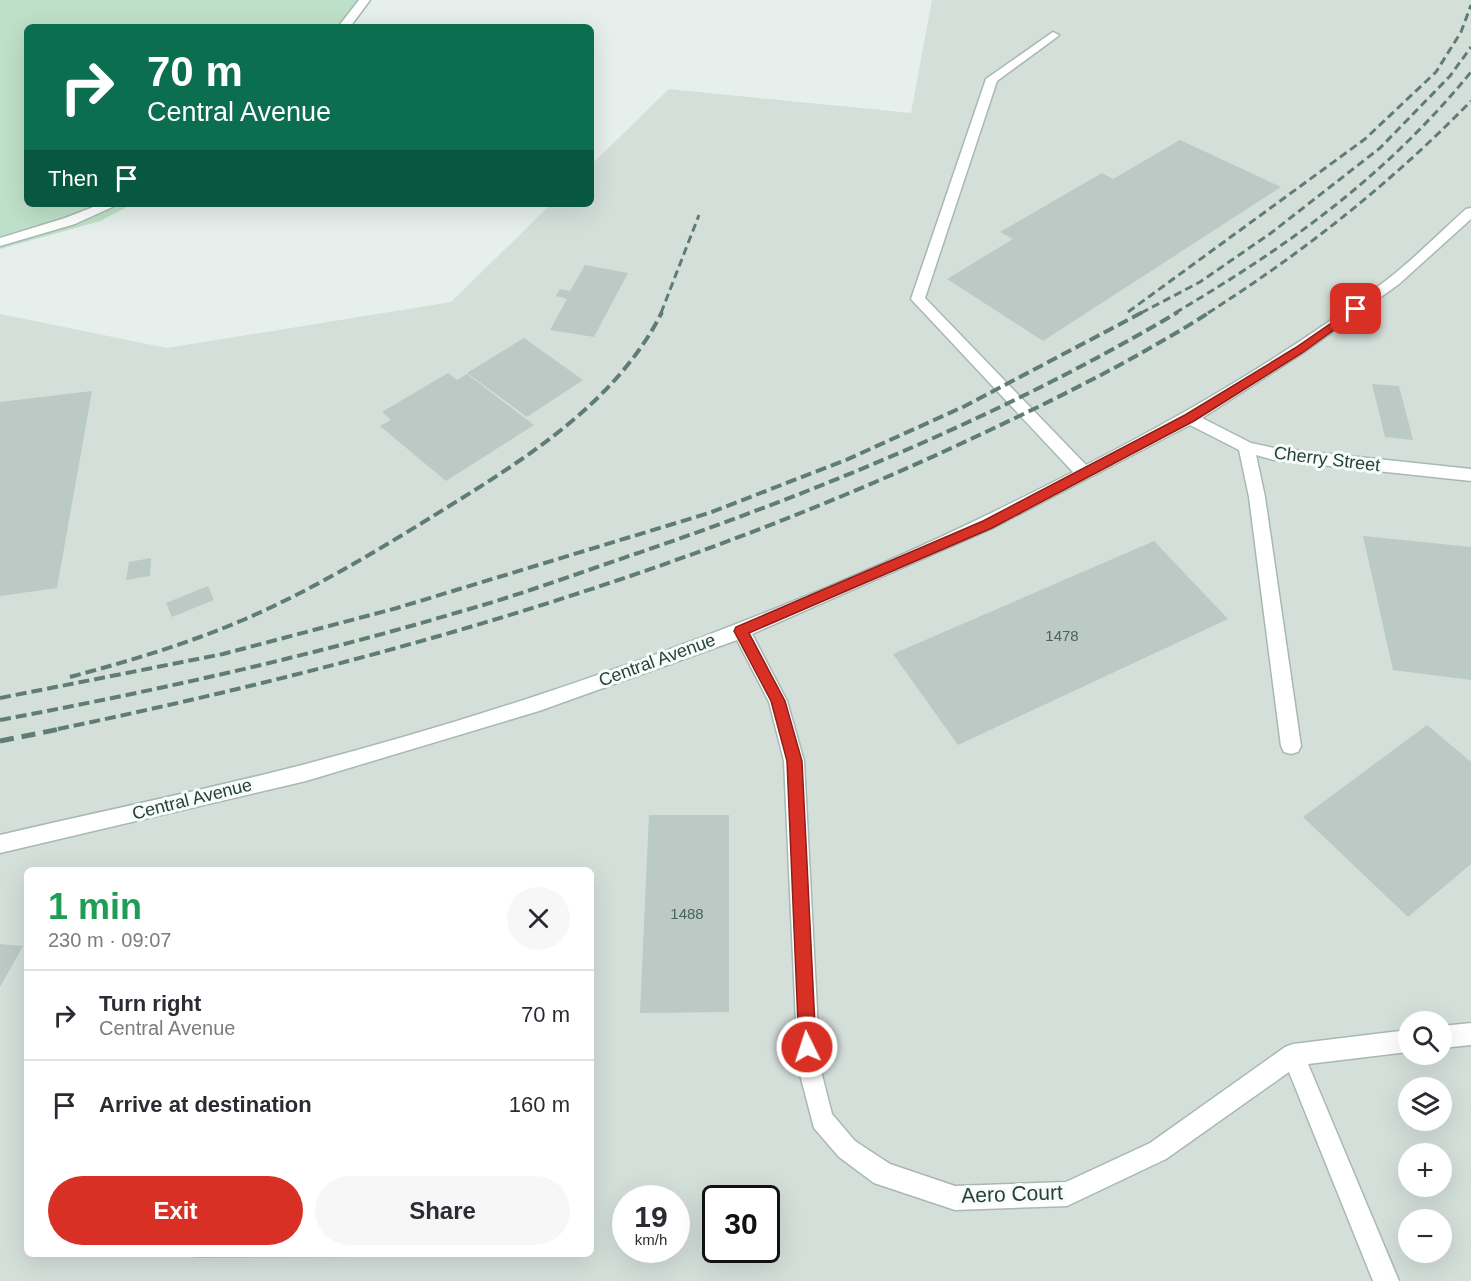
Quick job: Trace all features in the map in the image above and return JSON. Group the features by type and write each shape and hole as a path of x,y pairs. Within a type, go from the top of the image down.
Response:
{"street":[{"path":"346,24 365,0"},
{"path":"1053,35 992,79 918,299 1084,474"},
{"path":"0,242 70,221 104,207"},
{"name":"Central Avenue","path":"0,844 306,772 538,703 741,631 987,524 1190,418 1299,350 1394,281 1471,212"},
{"name":"Cherry Street","path":"1190,418 1246,447 1274,454 1471,475"},
{"path":"1246,447 1257,497 1291,746"},
{"name":"Aero Court","path":"741,631 778,701 794,761 803,985 809,1067 822,1120 847,1149 883,1174 955,1198 1067,1194 1158,1151 1293,1055"},
{"path":"1452,1036 1471,1034"},
{"path":"1386,1281 1293,1055 1398,1042"}],"shaded area":[{"path":"932,0 1471,0 1471,1281 0,1281 0,314 167,348 451,302 548,207 594,207 594,162 669,89 911,113"}],"green space":[{"path":"0,0 371,0 354,24 24,24 24,207 127,207 100,221 0,249"}],"building":[{"path":"1180,140 1281,187 1043,341 947,279 1013,239 1000,232 1102,173 1113,179"},
{"path":"585,265 628,273 594,337 550,330 567,299 556,296 560,289 570,291"},
{"path":"524,338 583,380 527,417 467,373"},
{"path":"448,373 457,380 467,374 534,425 446,481 380,426 391,420 382,412"},
{"path":"1372,384 1399,386 1413,440 1385,437"},
{"path":"92,391 57,588 0,596 0,402"},
{"path":"1363,536 1471,547 1471,680 1393,670"},
{"path":"1154,541 1228,619 958,745 893,654"},
{"path":"151,558 150,576 126,580 129,562"},
{"path":"208,586 214,600 172,617 166,603"},
{"path":"1427,725 1471,762 1471,864 1408,917 1303,817"},
{"path":"649,815 729,815 729,1012 640,1013"},
{"path":"0,944 23,946 0,987"},
{"path":"193,1257 371,1257 193,1258"}],"railway":[{"path":"1128,312 1365,139 1436,72 1461,32 1471,5"},
{"path":"1141,313 1200,282 1271,233 1380,148 1450,76 1471,47"},
{"path":"1175,313 1258,261 1334,206 1405,144 1471,72"},
{"path":"1208,313 1279,265 1346,215 1409,160 1471,101"},
{"path":"661,313 699,215"},
{"path":"70,677 158,652 243,620 315,585 430,518 529,454 591,404 642,346 662,312"},
{"path":"0,698 223,654 397,608 709,513 846,460 965,406 1143,312"},
{"path":"0,720 174,685 345,644 504,598 638,553 777,503 982,416 1114,349 1178,312"},
{"path":"58,729 174,704 403,646 517,613 740,536 850,493 990,430 1118,366 1210,312"},
{"path":"0,741 65,728"}],"route":[{"path":"807,1047 794,761 778,701 741,631 987,524 1190,418 1299,350 1356,309"}]}
